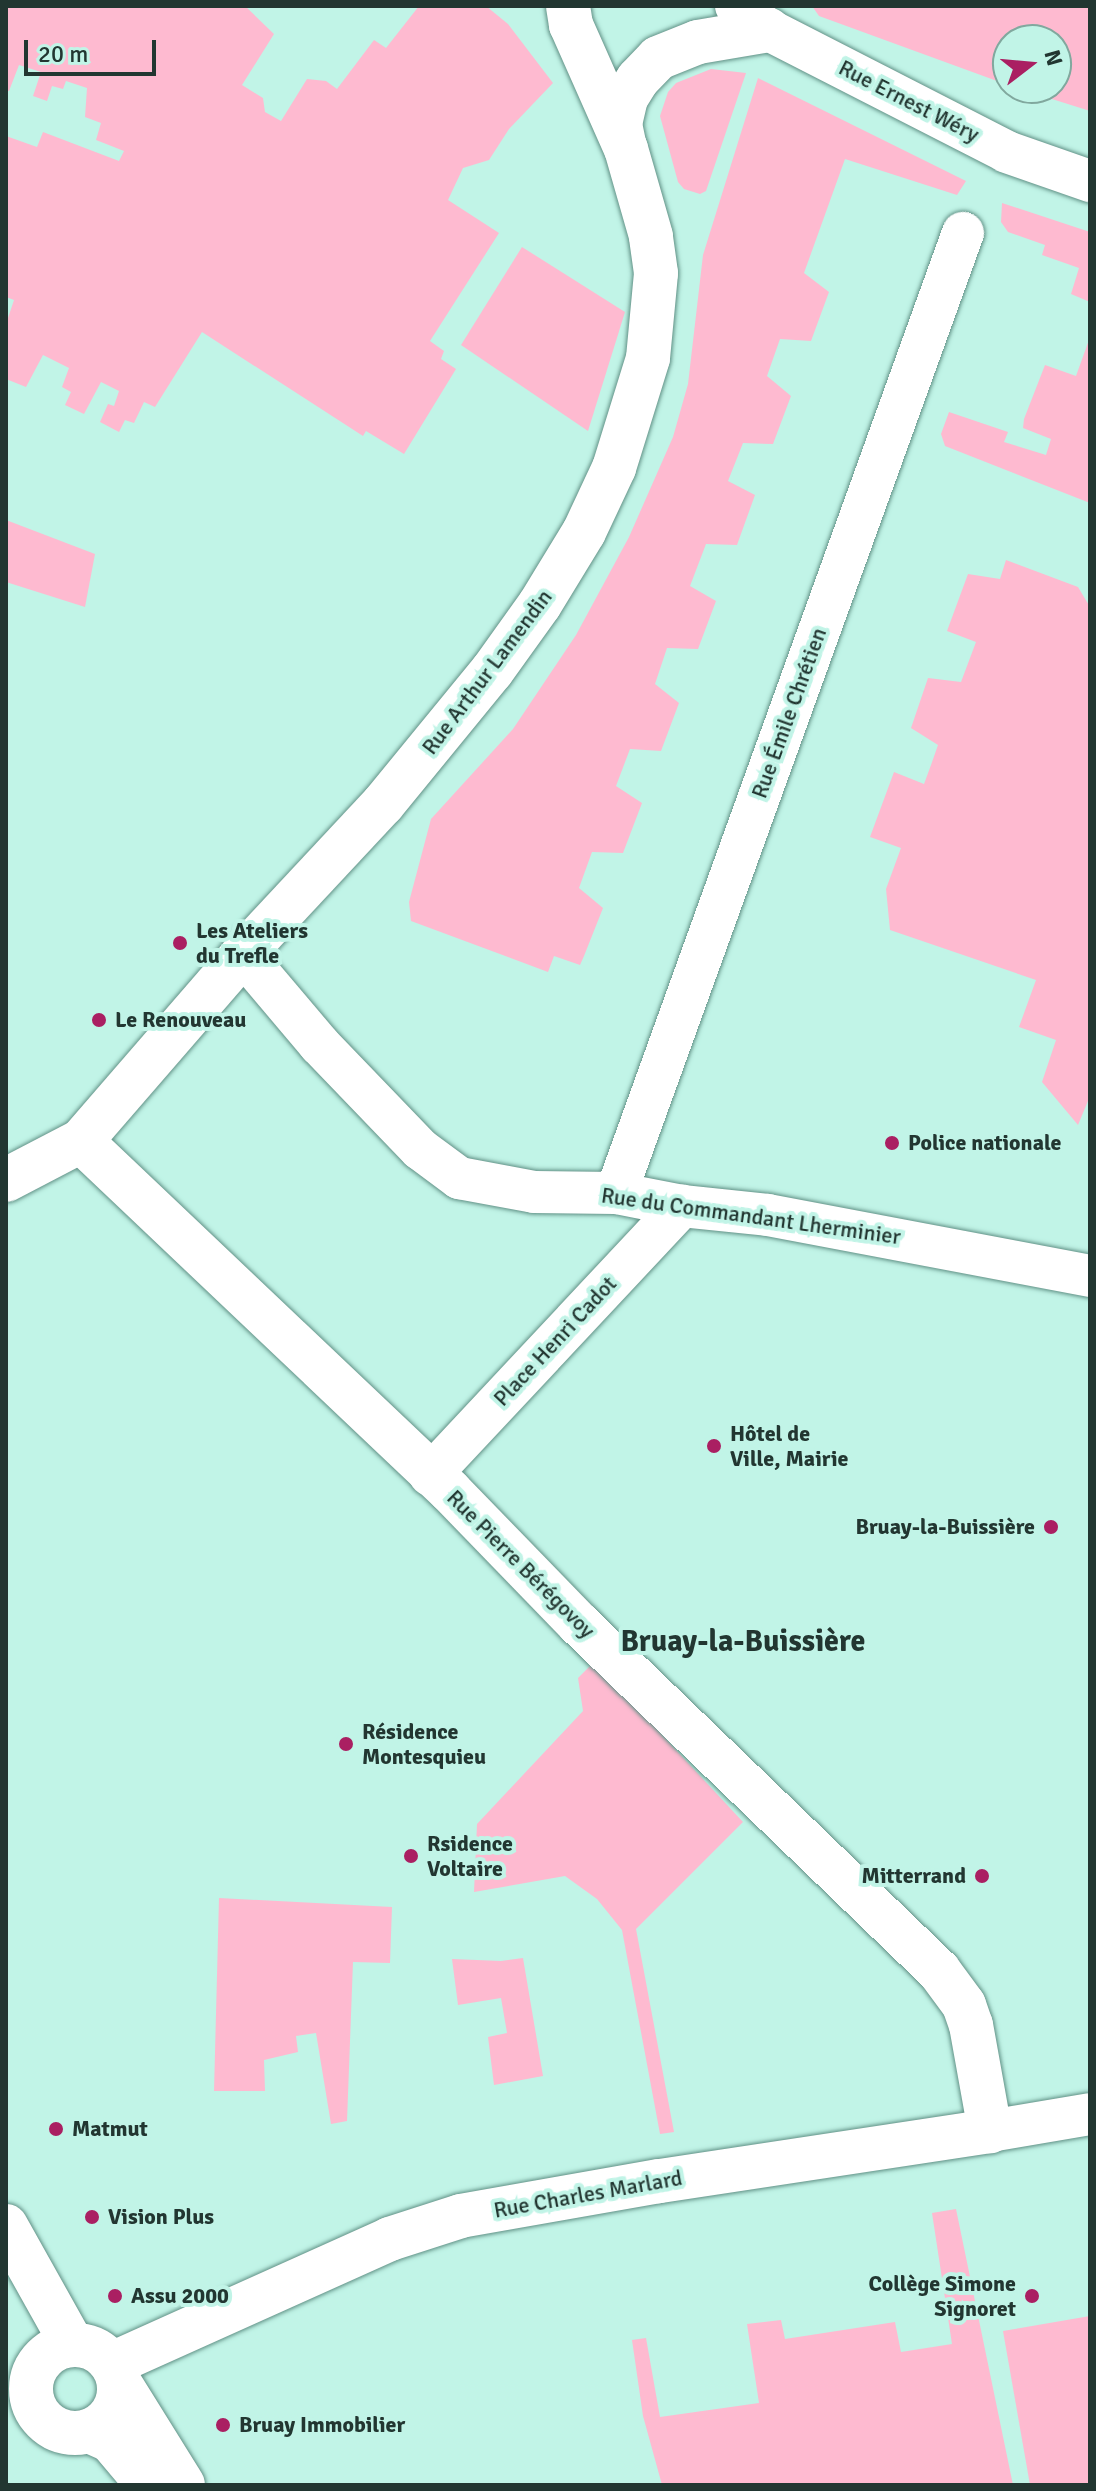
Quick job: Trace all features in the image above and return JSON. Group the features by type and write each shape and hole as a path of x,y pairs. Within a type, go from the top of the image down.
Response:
{"street":[{"name":"Rue Arthur Lamendin","path":"6,1180 81,1141 243,954 373,815 438,739 532,615 584,532 614,468 648,358 656,273 651,236 626,149 564,12"},
{"path":"626,149 620,124 626,98 638,79 658,58 753,18"},
{"name":"Rue Ernest Wéry","path":"753,18 1007,152 1090,181"},
{"name":"Rue Émile Chrétien","path":"616,1193 963,233"},
{"name":"Rue du Commandant Lherminier","path":"243,954 319,1044 420,1149 459,1178 534,1192 616,1193 682,1206 768,1215 887,1235 1090,1276"},
{"name":"Rue Pierre Bérégovoy","path":"81,1141 430,1475 939,1971 964,2005 971,2025 990,2131"},
{"name":"Place Henri Cadot","path":"430,1475 682,1206"},
{"name":"Rue Charles Marlard","path":"115,2373 390,2239 461,2216 659,2181 1090,2114"},
{"path":"6,2226 72,2344"},
{"path":"148,2485 111,2441 89,2431 63,2431 41,2417 20,2412 38,2365 59,2348 72,2344 95,2349 115,2373 183,2485"},
{"path":"89,2431 111,2416 117,2404 115,2373"}],"shaded area":[{"path":"6,6 245,6 274,34 242,85 263,98 265,112 281,121 307,79 326,81 337,89 374,40 386,48 419,6 486,6 508,24 553,83 509,129 489,160 463,168 448,200 499,233 430,341 444,351 441,359 456,369 404,454 366,431 363,436 202,332 155,407 144,402 134,423 125,420 119,432 100,422 108,404 114,406 119,391 101,382 84,414 65,405 71,392 62,387 69,368 43,355 26,387 6,379 6,324 14,300 6,297 6,136 37,147 43,132 119,161 124,151 96,140 101,123 85,117 87,88 66,81 63,89 52,86 47,101 33,96 41,72 19,65 9,91 6,91"},
{"path":"812,6 1090,6 1090,111 1068,104 1072,104 1072,24 992,24 992,79 819,16"},
{"path":"711,69 746,73 706,191 700,194 684,189 678,182 660,116 668,92 676,83"},
{"path":"758,78 966,181 957,195 845,159 804,273 829,292 811,341 780,339 767,376 791,396 773,444 743,443 728,481 755,495 737,545 706,544 690,586 716,601 698,649 667,648 655,684 679,703 661,751 630,749 616,786 642,803 623,853 592,852 579,888 603,908 580,965 554,956 548,972 411,921 409,902 431,819 513,729 576,635 629,537 673,437 688,384 703,255"},
{"path":"1002,203 1090,232 1090,302 1071,294 1079,268 1042,255 1045,245 1008,232 1001,222"},
{"path":"522,247 625,312 588,431 461,345"},
{"path":"1090,337 1090,503 945,446 941,434 949,412 1008,432 1004,442 1046,455 1051,439 1023,428 1024,419 1045,365 1076,376"},
{"path":"6,520 95,554 85,607 6,582"},
{"path":"1006,560 1078,587 1090,607 1090,1096 1078,1125 1042,1082 1056,1040 1019,1027 1036,980 890,930 886,889 901,848 870,837 894,772 924,784 938,745 911,728 928,678 961,682 976,642 947,631 968,574 1000,579"},
{"path":"594,1662 743,1822 636,1929 674,2132 660,2134 622,1930 597,1899 565,1876 474,1892 477,1824 583,1711 578,1678"},
{"path":"219,1898 392,1907 390,1963 353,1962 347,2121 331,2124 316,2033 296,2036 298,2052 264,2060 265,2091 214,2091"},
{"path":"523,1958 543,2076 494,2085 488,2037 507,2033 501,1998 458,2005 452,1959 501,1961"},
{"path":"956,2209 1013,2485 662,2485 643,2416 632,2340 646,2338 660,2417 759,2403 747,2324 781,2320 785,2339 895,2322 901,2352 952,2344 932,2213"},
{"path":"1090,2316 1090,2483 1030,2485 1003,2331"}],"place":[{"name":"Les Ateliers du Trefle","path":"180,943"},
{"name":"Le Renouveau","path":"99,1020"},
{"name":"Police nationale","path":"892,1143"},
{"name":"Hôtel de Ville, Mairie","path":"714,1446"},
{"name":"Bruay-la-Buissière","path":"1051,1527"},
{"name":"Résidence Montesquieu","path":"346,1744"},
{"name":"Rsidence Voltaire","path":"411,1856"},
{"name":"Mitterrand","path":"982,1876"},
{"name":"Matmut","path":"56,2129"},
{"name":"Vision Plus","path":"92,2217"},
{"name":"Assu 2000","path":"115,2296"},
{"name":"Collège Simone Signoret","path":"1032,2296"},
{"name":"Bruay Immobilier","path":"223,2425"}],"district":[{"name":"Bruay-la-Buissière","path":"743,1642"}]}
